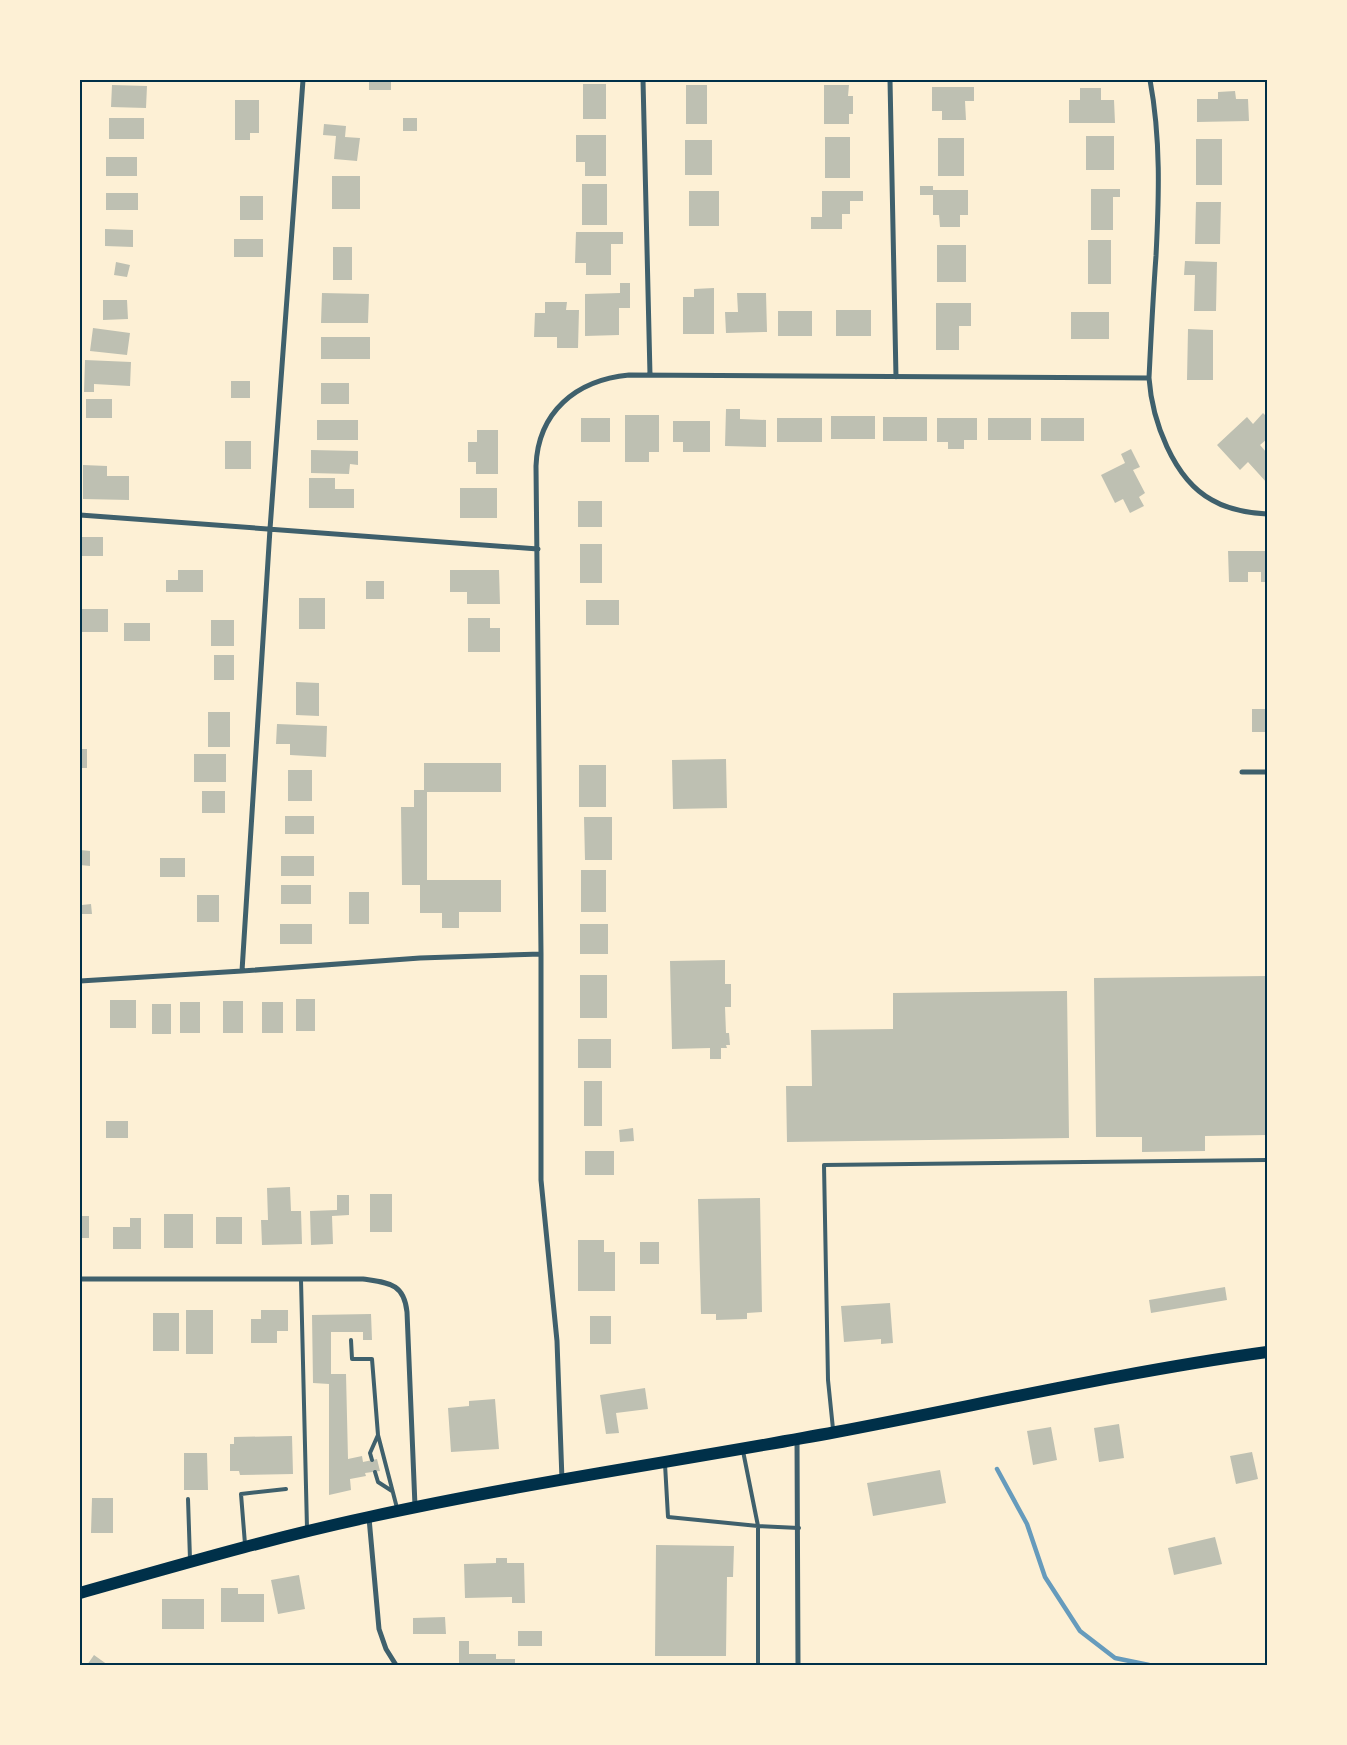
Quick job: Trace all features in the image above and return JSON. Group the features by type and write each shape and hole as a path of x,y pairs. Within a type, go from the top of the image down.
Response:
{"main road":[{"path":"80,1592 190,1561 398,1510 742,1449 1172,1367 1267,1352"}],"street":[{"path":"242,972 270,530 303,80"},
{"path":"644,80 650,375"},
{"path":"890,80 896,377"},
{"path":"1150,80 1157,128 1159,182 1149,378 1155,413 1162,435 1175,461 1194,487 1212,501 1226,507 1245,512 1267,514"},
{"path":"562,1480 557,1341 541,1180 541,954 536,456 544,430 553,414 571,395 593,383 610,377 650,375 1149,378"},
{"path":"80,515 538,549"},
{"path":"1242,772 1267,772"},
{"path":"80,982 420,958 541,954"},
{"path":"80,1279 364,1279 384,1282 394,1286 405,1298 415,1507"},
{"path":"798,1438 798,1665"},
{"path":"369,1517 379,1629 386,1650 396,1665"}],"lane":[{"path":"833,1432 828,1380 824,1165 1267,1160"},
{"path":"301,1280 307,1531"},
{"path":"351,1340 352,1359 372,1359 378,1435 398,1510"},
{"path":"372,1460 370,1452 378,1435"},
{"path":"742,1449 758,1526 758,1665"},
{"path":"665,1462 668,1517 799,1528"},
{"path":"375,1472 378,1482 392,1490"},
{"path":"245,1547 241,1494 286,1489"},
{"path":"188,1499 190,1561"}],"building":[{"path":"369,80 391,80 391,90 369,90"},
{"path":"583,84 606,84 606,119 583,119"},
{"path":"112,85 147,86 146,108 111,107"},
{"path":"686,85 707,85 707,124 686,124"},
{"path":"824,85 849,85 848,96 853,96 853,114 849,114 849,124 824,124"},
{"path":"932,87 974,87 974,101 965,101 966,120 942,120 942,111 932,111"},
{"path":"1080,88 1101,88 1101,100 1114,100 1115,123 1069,123 1069,100 1080,100"},
{"path":"1235,91 1236,99 1248,99 1249,121 1197,122 1197,99 1218,99 1218,92"},
{"path":"235,100 259,100 259,133 250,133 250,140 235,140"},
{"path":"109,118 144,118 144,139 109,139"},
{"path":"403,118 417,118 417,131 403,131"},
{"path":"324,124 346,126 345,137 360,138 357,161 334,159 336,136 323,135"},
{"path":"576,135 606,135 606,176 585,176 585,162 576,162"},
{"path":"1086,136 1114,136 1114,170 1086,170"},
{"path":"825,137 850,137 850,178 825,178"},
{"path":"938,138 964,138 964,176 938,176"},
{"path":"1196,139 1222,139 1222,185 1196,185"},
{"path":"685,140 712,140 712,175 685,175"},
{"path":"106,157 137,157 137,176 106,176"},
{"path":"332,176 360,176 360,209 332,209"},
{"path":"582,184 607,184 607,225 582,225"},
{"path":"920,186 933,186 933,190 968,190 968,215 960,215 960,227 940,227 939,215 933,215 933,195 920,195"},
{"path":"1091,189 1120,189 1120,197 1113,197 1113,230 1091,230"},
{"path":"689,191 719,191 719,226 689,226"},
{"path":"822,191 863,191 863,201 850,201 850,214 842,214 842,229 811,229 811,217 822,217"},
{"path":"106,193 138,193 138,210 106,210"},
{"path":"240,196 263,196 263,220 240,220"},
{"path":"1196,202 1221,202 1220,244 1195,244"},
{"path":"105,229 133,230 133,247 105,246"},
{"path":"576,232 623,232 623,244 611,244 611,275 586,275 586,263 575,263"},
{"path":"234,239 263,239 263,257 234,257"},
{"path":"1088,240 1111,240 1111,284 1088,284"},
{"path":"937,245 966,245 966,282 937,282"},
{"path":"333,247 352,247 352,280 333,280"},
{"path":"1185,261 1217,262 1216,311 1194,311 1195,275 1184,275"},
{"path":"116,262 130,265 127,277 114,275"},
{"path":"620,283 630,283 630,308 619,308 619,335 585,336 585,294 620,293"},
{"path":"714,288 714,334 683,334 683,297 694,297 694,289"},
{"path":"322,293 369,294 368,323 321,323"},
{"path":"737,293 766,293 767,332 726,333 725,312 738,312"},
{"path":"103,300 127,300 128,319 103,320"},
{"path":"545,302 567,302 566,310 579,310 578,348 557,348 557,337 534,337 535,313 545,313"},
{"path":"936,303 971,303 971,326 959,326 959,350 936,350"},
{"path":"836,310 871,310 871,336 836,336"},
{"path":"778,311 812,311 812,336 778,336"},
{"path":"1071,312 1109,312 1109,339 1071,339"},
{"path":"93,328 130,333 127,355 90,351"},
{"path":"1188,329 1213,330 1213,380 1187,380"},
{"path":"321,337 370,337 370,359 321,359"},
{"path":"85,360 131,362 130,386 94,384 94,392 84,392"},
{"path":"231,381 250,381 250,398 231,398"},
{"path":"321,383 349,383 349,404 321,404"},
{"path":"86,399 112,399 112,418 86,418"},
{"path":"726,409 740,409 740,419 766,420 766,447 725,446"},
{"path":"1263,413 1267,417 1267,439 1260,445 1267,453 1267,483 1248,462 1240,470 1217,445 1247,417 1253,424"},
{"path":"625,415 659,415 659,452 649,452 649,462 625,462"},
{"path":"831,416 875,416 875,439 831,439"},
{"path":"883,417 927,417 927,441 883,441"},
{"path":"581,418 610,418 610,442 581,442"},
{"path":"777,418 822,418 822,442 777,442"},
{"path":"937,418 977,418 977,440 964,440 964,449 948,449 948,442 937,442"},
{"path":"988,418 1031,418 1031,440 988,440"},
{"path":"1041,418 1084,418 1084,441 1041,441"},
{"path":"317,420 358,420 358,440 317,440"},
{"path":"673,421 710,421 710,452 683,452 683,442 673,442"},
{"path":"477,430 498,430 498,474 476,474 476,462 468,462 468,442 477,442"},
{"path":"225,441 251,441 251,469 225,469"},
{"path":"1131,449 1140,467 1133,470 1145,493 1139,497 1144,506 1130,513 1123,499 1115,503 1101,475 1125,463 1121,454"},
{"path":"311,450 358,451 358,465 350,464 349,474 311,473"},
{"path":"83,465 107,466 107,476 129,476 129,500 83,499"},
{"path":"309,478 335,478 335,489 354,489 354,508 309,508"},
{"path":"460,488 497,488 497,518 460,518"},
{"path":"578,501 602,501 602,527 578,527"},
{"path":"80,537 103,537 103,556 80,556"},
{"path":"580,544 602,544 602,583 580,583"},
{"path":"1228,551 1267,551 1267,582 1261,582 1261,572 1248,572 1248,582 1229,582"},
{"path":"178,570 203,570 203,592 166,592 166,580 178,580"},
{"path":"450,570 499,570 500,604 467,604 467,592 450,592"},
{"path":"366,581 384,581 384,599 366,599"},
{"path":"299,598 325,598 325,629 299,629"},
{"path":"586,600 619,600 619,625 586,625"},
{"path":"80,609 108,609 108,632 80,632"},
{"path":"468,618 490,618 490,628 500,628 500,652 468,652"},
{"path":"211,620 234,620 234,646 211,646"},
{"path":"124,623 150,623 150,641 124,641"},
{"path":"214,655 234,655 234,680 214,680"},
{"path":"296,682 319,683 319,716 296,715"},
{"path":"1252,709 1267,709 1267,732 1252,732"},
{"path":"208,712 230,712 230,747 208,747"},
{"path":"277,724 327,726 326,757 290,755 290,744 276,744"},
{"path":"80,749 87,749 87,768 80,768"},
{"path":"194,754 226,754 226,782 194,782"},
{"path":"726,759 727,808 673,809 672,760"},
{"path":"424,763 501,763 501,792 427,792 427,880 501,880 501,912 459,912 459,928 442,928 442,913 420,913 420,885 402,885 401,807 414,807 414,790 424,790"},
{"path":"579,765 606,765 606,807 579,807"},
{"path":"288,770 312,770 312,801 288,801"},
{"path":"202,791 225,791 225,813 202,813"},
{"path":"285,816 314,816 314,834 285,834"},
{"path":"584,817 612,817 612,860 585,860"},
{"path":"80,850 90,851 90,866 80,865"},
{"path":"281,856 314,856 314,876 281,876"},
{"path":"160,858 185,858 185,877 160,877"},
{"path":"581,870 606,870 606,912 581,912"},
{"path":"281,885 311,885 311,904 281,904"},
{"path":"349,892 369,892 369,924 349,924"},
{"path":"80,894 82,894 82,905 91,904 92,914 80,914"},
{"path":"197,895 219,895 219,922 197,922"},
{"path":"280,924 312,924 312,944 280,944"},
{"path":"580,924 608,924 608,954 580,954"},
{"path":"725,960 725,984 731,984 731,1007 725,1007 726,1033 729,1033 730,1045 726,1045 727,1048 721,1048 721,1059 710,1059 710,1048 672,1049 670,961"},
{"path":"580,975 607,975 607,1018 580,1018"},
{"path":"1267,976 1267,1135 1205,1136 1205,1151 1142,1152 1142,1137 1096,1137 1094,978"},
{"path":"1067,991 1069,1138 787,1142 786,1086 812,1086 811,1030 893,1029 893,993"},
{"path":"296,999 315,999 315,1031 296,1031"},
{"path":"110,1000 136,1000 136,1028 110,1028"},
{"path":"223,1001 243,1001 243,1033 223,1033"},
{"path":"180,1002 200,1002 200,1033 180,1033"},
{"path":"262,1002 283,1002 283,1033 262,1033"},
{"path":"152,1004 171,1004 171,1034 152,1034"},
{"path":"578,1039 611,1039 611,1068 578,1068"},
{"path":"584,1081 602,1081 602,1126 584,1126"},
{"path":"106,1121 128,1121 128,1138 106,1138"},
{"path":"633,1128 634,1141 620,1142 619,1130"},
{"path":"585,1151 614,1151 614,1175 585,1175"},
{"path":"290,1187 291,1211 301,1211 302,1244 262,1245 261,1220 268,1220 267,1188"},
{"path":"370,1194 392,1194 392,1232 370,1232"},
{"path":"337,1195 349,1195 349,1215 332,1216 333,1244 311,1245 310,1211 337,1210"},
{"path":"760,1198 762,1312 747,1313 747,1319 716,1320 716,1314 701,1314 698,1199"},
{"path":"164,1214 193,1214 193,1248 164,1248"},
{"path":"80,1216 89,1216 89,1238 80,1238"},
{"path":"216,1217 242,1217 242,1244 216,1244"},
{"path":"130,1218 141,1218 141,1249 113,1249 113,1227 130,1227"},
{"path":"578,1240 604,1240 604,1252 615,1252 615,1291 578,1291"},
{"path":"640,1242 659,1242 659,1264 640,1264"},
{"path":"1225,1287 1227,1300 1151,1313 1149,1300"},
{"path":"890,1303 893,1343 881,1344 881,1339 844,1342 841,1306"},
{"path":"186,1310 213,1310 213,1354 186,1354"},
{"path":"261,1310 288,1310 288,1331 277,1331 277,1343 251,1343 251,1319 261,1319"},
{"path":"153,1313 179,1313 179,1351 153,1351"},
{"path":"371,1314 372,1340 363,1340 363,1332 331,1332 331,1374 346,1374 348,1459 362,1456 363,1462 377,1459 380,1471 365,1473 366,1476 350,1479 351,1490 329,1495 329,1384 313,1383 312,1315"},
{"path":"590,1316 611,1316 611,1344 590,1344"},
{"path":"645,1388 648,1409 616,1413 619,1433 606,1434 600,1395"},
{"path":"495,1399 499,1449 451,1452 448,1408 469,1406 469,1401"},
{"path":"1119,1424 1124,1458 1099,1462 1094,1428"},
{"path":"1051,1427 1057,1460 1033,1465 1027,1431"},
{"path":"292,1436 293,1474 240,1475 239,1471 230,1471 230,1444 234,1444 234,1437"},
{"path":"1252,1452 1258,1479 1236,1484 1230,1456"},
{"path":"184,1453 207,1453 208,1490 184,1490"},
{"path":"940,1470 946,1503 873,1516 867,1483"},
{"path":"92,1498 113,1498 113,1533 91,1533"},
{"path":"1215,1537 1222,1564 1174,1575 1168,1548"},
{"path":"656,1545 734,1546 733,1577 727,1577 726,1656 655,1656"},
{"path":"496,1558 507,1558 507,1563 524,1563 525,1603 512,1603 512,1597 465,1598 464,1564 496,1563"},
{"path":"299,1575 305,1609 278,1614 271,1580"},
{"path":"221,1588 238,1588 238,1594 264,1594 264,1622 221,1622"},
{"path":"162,1599 204,1599 204,1629 162,1629"},
{"path":"445,1617 446,1634 413,1634 413,1618"},
{"path":"518,1631 542,1631 542,1646 518,1646"},
{"path":"459,1641 469,1641 469,1654 496,1654 496,1659 515,1659 515,1665 459,1665"},
{"path":"94,1655 108,1665 87,1665"}],"waterway":[{"path":"997,1469 1027,1524 1045,1577 1080,1631 1115,1658 1149,1665"}]}
